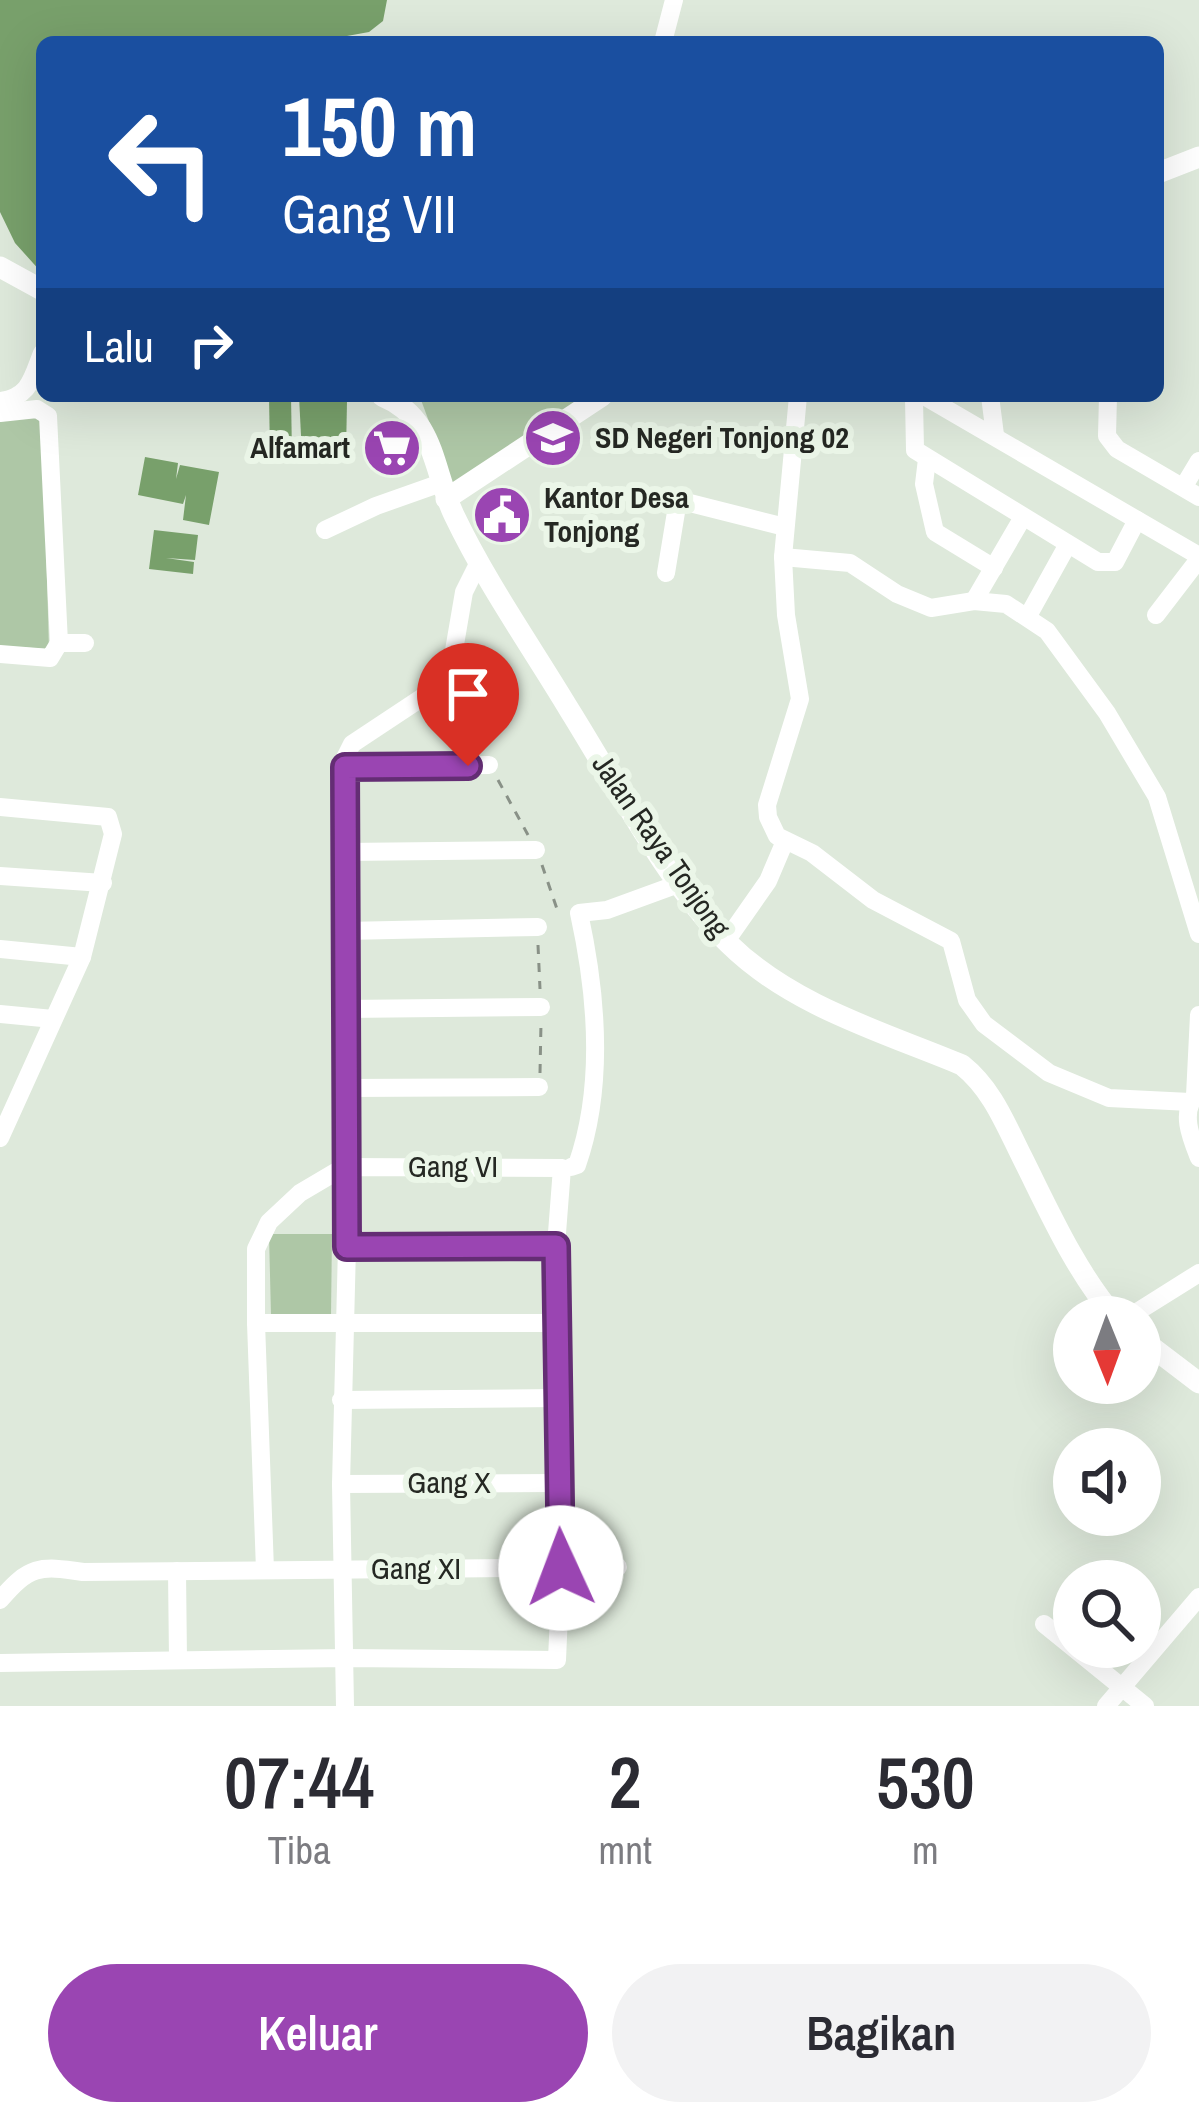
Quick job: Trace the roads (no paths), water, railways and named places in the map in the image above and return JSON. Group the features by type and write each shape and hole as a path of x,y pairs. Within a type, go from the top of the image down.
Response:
{"main road":[{"path":"1164,171 1199,158"},
{"path":"0,267 36,287"},
{"name":"Jalan Raya Tonjong","path":"396,402 424,428 444,491 478,564 641,827 725,941 754,966 812,1002 962,1065 978,1077 1098,1296"},
{"path":"444,491 592,402"},
{"path":"1161,1354 1199,1383"}],"street":[{"path":"665,36 674,0"},
{"path":"0,401 21,397 36,366"},
{"path":"797,402 783,557 786,615 800,699 767,805 772,828 873,901 952,941 967,1000 984,1024 1049,1073 1109,1098 1194,1097"},
{"path":"914,402 915,450 1107,565 1115,562 1137,520"},
{"path":"932,402 1199,557 1156,615"},
{"path":"991,402 995,435"},
{"path":"1108,402 1107,436 1117,448 1191,492 1199,461"},
{"path":"0,412 38,409 48,416 59,643 50,658 0,654"},
{"path":"927,459 924,484 935,532 994,568"},
{"path":"325,530 376,506 444,491"},
{"path":"666,573 678,500 785,527"},
{"path":"974,602 1023,517"},
{"path":"1028,616 1068,544"},
{"path":"783,557 850,563 896,594 931,608 974,602 1006,604 1047,631 1107,713 1157,797 1199,934"},
{"path":"345,1706 340,1400 347,1247 345,767 352,744 441,685 452,662 460,608 478,564"},
{"path":"59,643 85,643"},
{"path":"345,767 490,765"},
{"path":"0,807 108,817 113,834 82,957 0,1138"},
{"path":"725,941 769,881 785,841"},
{"path":"344,852 536,850"},
{"path":"0,876 103,883"},
{"path":"0,1663 556,1660 561,1568 556,1246 567,1167 577,1166 594,1090 592,999 579,914 607,910 681,883"},
{"path":"345,931 538,927"},
{"path":"0,949 82,957"},
{"path":"345,1009 541,1007"},
{"path":"0,1014 53,1018"},
{"path":"1199,1015 1189,1127 1199,1158"},
{"path":"0,1082 23,1084"},
{"path":"346,1088 539,1087"},
{"path":"265,1570 256,1249 269,1222 299,1193 344,1167"},
{"name":"Gang VI","path":"344,1167 567,1167"},
{"path":"347,1247 556,1246"},
{"path":"1161,1297 1199,1273"},
{"path":"256,1323 556,1324"},
{"path":"340,1400 557,1398"},
{"name":"Gang X","path":"341,1484 558,1483"},
{"name":"Gang XI","path":"0,1600 22,1576 43,1568 82,1572 618,1568"},
{"path":"177,1570 178,1660"},
{"path":"1106,1706 1199,1597"},
{"path":"1044,1624 1145,1706"}],"place":[{"name":"SD Negeri Tonjong 02","path":"553,438"},
{"name":"Alfamart","path":"392,448"},
{"name":"Kantor Desa Tonjong","path":"502,515"}]}
